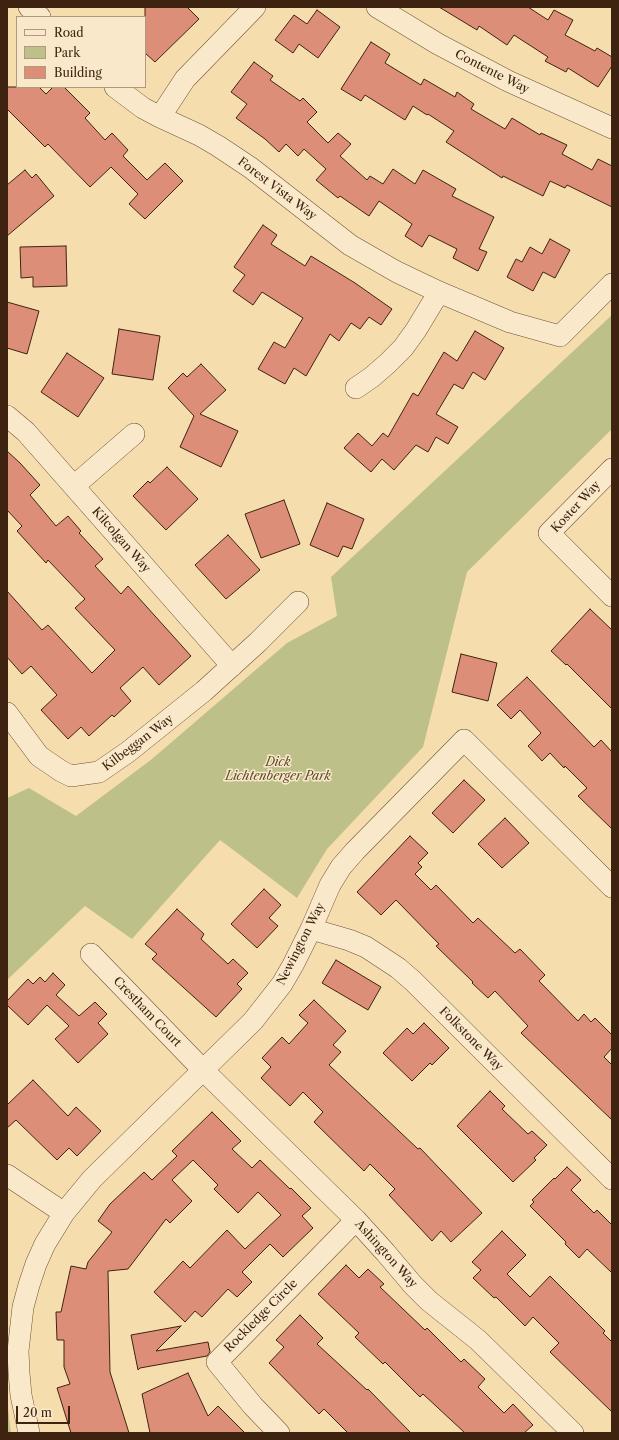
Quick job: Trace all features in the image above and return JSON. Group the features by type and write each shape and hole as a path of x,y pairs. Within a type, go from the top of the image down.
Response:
{"street":[{"path":"29,7 39,16"},
{"path":"160,117 185,79 255,7"},
{"name":"Contente Way","path":"377,7 438,44 508,82 612,128"},
{"name":"Forest Vista Way","path":"116,88 137,104 160,117 199,135 251,168 350,245 397,272 510,322 560,336 612,284"},
{"path":"356,388 372,377 403,348 440,292"},
{"name":"Kilcolgan Way","path":"7,416 26,432 232,666"},
{"path":"74,486 134,434"},
{"name":"Koster Way","path":"612,469 549,533 612,596"},
{"name":"Kilbeggan Way","path":"7,713 39,756 61,771 71,776 99,772 128,752 204,691 298,602"},
{"name":"Newington Way","path":"29,1433 18,1373 18,1351 24,1307 36,1264 45,1244 64,1213 92,1179 254,1021 282,984 311,929 330,885 355,851 464,740 612,887"},
{"name":"Folkstone Way","path":"311,929 349,940 366,947 398,968 612,1179"},
{"name":"Crestham Court","path":"91,954 204,1070"},
{"name":"Ashington Way","path":"204,1070 356,1220 428,1301 478,1340 573,1433"},
{"path":"7,1175 64,1213"},
{"name":"Rockledge Circle","path":"279,1433 216,1362 356,1220"}],"green space":[{"name":"Dick Lichtenberger Park","path":"612,315 612,429 467,572 423,747 327,849 297,898 220,840 132,939 85,906 7,980 7,798 29,788 76,816 152,759 287,643 337,616 331,577"},
{"path":"7,1400 11,1433 7,1433"}],"building":[{"path":"145,7 187,7 199,19 155,62 146,54"},
{"path":"439,7 528,7 548,20 554,10 573,20 565,35 595,51 597,48 612,57 612,66 598,87 568,68 566,72 545,61 548,57 514,35 507,45 479,26 477,30"},
{"path":"317,10 340,27 318,58 299,44 293,53 275,40 294,15 307,24"},
{"path":"371,42 390,54 385,63 421,85 424,79 455,97 457,92 474,104 471,109 505,129 512,118 540,135 541,133 567,145 562,154 592,170 598,159 612,166 612,207 567,185 565,188 550,181 543,196 503,176 502,178 446,142 454,131 413,106 405,120 365,95 361,101 341,89"},
{"path":"254,62 273,76 270,80 300,101 303,98 317,112 307,122 328,143 338,133 351,144 340,156 367,180 370,176 383,184 393,169 415,184 423,170 456,189 452,196 494,217 479,249 487,252 478,271 453,258 457,249 429,235 422,247 405,236 412,224 379,201 369,216 340,196 338,198 316,180 326,169 304,149 298,156 286,144 279,152 265,139 236,118 247,104 231,92"},
{"path":"7,87 40,88 46,94 52,88 65,88 90,113 85,118 105,140 112,133 128,150 123,156 147,180 165,163 183,181 145,219 129,204 138,194 111,167 90,187 48,144 45,147 7,109"},
{"path":"25,170 32,178 36,174 54,196 7,236 7,185"},
{"path":"263,225 277,235 271,244 305,266 311,256 355,283 392,309 381,325 369,317 360,329 351,323 339,341 330,334 306,376 294,368 285,384 258,369 274,342 285,348 303,318 262,292 253,305 233,291 245,275 234,267"},
{"path":"550,239 570,250 555,278 543,272 533,291 507,277 516,259 522,262 530,247 542,254"},
{"path":"66,246 67,286 33,287 33,277 21,278 20,247"},
{"path":"7,302 39,311 27,354 7,348"},
{"path":"119,329 160,336 153,380 112,374"},
{"path":"475,331 504,348 485,380 473,372 463,389 454,384 436,414 458,427 448,444 436,437 428,452 416,445 394,470 382,459 371,472 344,448 358,433 372,446 383,433 388,437 413,393 418,396 444,352 457,361"},
{"path":"67,353 104,378 78,417 41,392"},
{"path":"201,364 226,390 200,414 238,431 221,467 180,447 194,416 168,388 183,373 187,377"},
{"path":"7,451 40,485 30,495 56,526 68,516 81,531 79,533 103,559 95,566 121,594 128,586 191,656 159,685 143,667 120,688 131,701 114,717 112,715 89,736 81,727 68,739 41,710 57,695 31,666 22,674 7,657 7,591 42,630 48,625 92,673 115,650 75,608 85,599 48,560 46,563 17,531 22,526 7,510"},
{"path":"167,467 198,499 166,530 133,496 148,481 150,483"},
{"path":"284,500 300,544 261,558 245,514"},
{"path":"327,503 364,519 352,549 343,546 338,557 310,545"},
{"path":"228,535 260,570 226,599 195,565"},
{"path":"590,609 612,630 612,709 567,664 566,665 551,651"},
{"path":"461,654 497,663 488,701 452,692"},
{"path":"527,677 594,747 601,740 612,752 612,829 578,796 587,788 565,766 564,768 550,753 542,761 528,746 541,733 520,710 511,719 497,705"},
{"path":"464,780 485,800 453,833 432,813"},
{"path":"505,818 529,843 502,868 478,844"},
{"path":"410,836 428,853 418,863 422,867 415,874 431,890 436,885 473,923 478,918 515,953 520,949 545,975 539,981 578,1021 584,1014 591,1022 595,1018 612,1035 612,1048 604,1057 612,1065 612,1120 521,1033 528,1026 495,991 488,998 436,946 439,944 396,900 381,915 357,892"},
{"path":"264,889 281,905 269,918 278,926 257,948 231,924"},
{"path":"177,909 204,934 201,939 228,964 233,959 248,973 237,984 242,989 216,1017 152,959 157,954 145,944"},
{"path":"336,960 381,987 368,1010 322,983"},
{"path":"53,973 65,985 56,995 79,1016 95,1002 107,1014 98,1023 108,1034 78,1063 55,1039 69,1026 47,1005 28,1025 7,1005 7,1001 28,979 33,984 40,977 45,982"},
{"path":"314,1000 346,1031 333,1045 341,1052 329,1065 418,1149 420,1148 482,1213 451,1242 441,1231 432,1241 389,1195 395,1189 370,1164 364,1171 314,1122 323,1112 303,1092 290,1106 261,1078 271,1067 262,1058 282,1037 289,1044 308,1023 299,1015"},
{"path":"424,1023 449,1048 432,1065 430,1063 412,1081 383,1053 407,1028 413,1034"},
{"path":"33,1080 68,1116 76,1107 101,1131 77,1156 69,1148 57,1160 16,1120 7,1128 7,1105"},
{"path":"490,1091 505,1106 502,1109 528,1134 532,1131 547,1145 534,1158 536,1160 513,1182 457,1126"},
{"path":"212,1112 241,1141 232,1149 252,1168 260,1160 311,1208 302,1216 313,1228 283,1257 270,1244 242,1272 252,1282 237,1297 228,1289 202,1317 195,1311 185,1322 154,1292 183,1261 190,1268 227,1230 245,1249 281,1215 258,1192 238,1213 214,1189 218,1185 193,1160 172,1180 192,1201 170,1223 166,1219 128,1269 108,1271 110,1372 129,1433 71,1433 57,1388 70,1384 64,1367 64,1340 57,1340 56,1312 61,1312 71,1266 86,1269 88,1262 112,1232 98,1221 110,1204 144,1172 152,1180 177,1156 172,1151"},
{"path":"567,1167 581,1180 571,1190 594,1213 597,1210 612,1225 612,1273 587,1249 579,1258 565,1244 566,1242 530,1206 534,1202 532,1200"},
{"path":"502,1231 526,1255 507,1274 530,1297 550,1276 605,1331 603,1333 612,1342 612,1412 550,1352 559,1343 533,1317 525,1326 496,1297 494,1298 473,1278 481,1270 472,1262"},
{"path":"346,1265 359,1278 368,1269 384,1284 380,1287 425,1330 427,1328 461,1362 464,1359 485,1379 478,1387 504,1413 513,1404 533,1425 524,1433 465,1433 423,1394 420,1397 385,1362 383,1364 355,1337 359,1333 318,1294"},
{"path":"300,1315 323,1338 317,1344 367,1390 368,1389 411,1433 348,1433 324,1409 319,1414 269,1363 284,1347 276,1340"},
{"path":"181,1326 156,1351 208,1342 210,1352 207,1356 140,1368 138,1370 131,1335"},
{"path":"188,1373 208,1416 218,1406 245,1433 150,1433 142,1394"}]}
